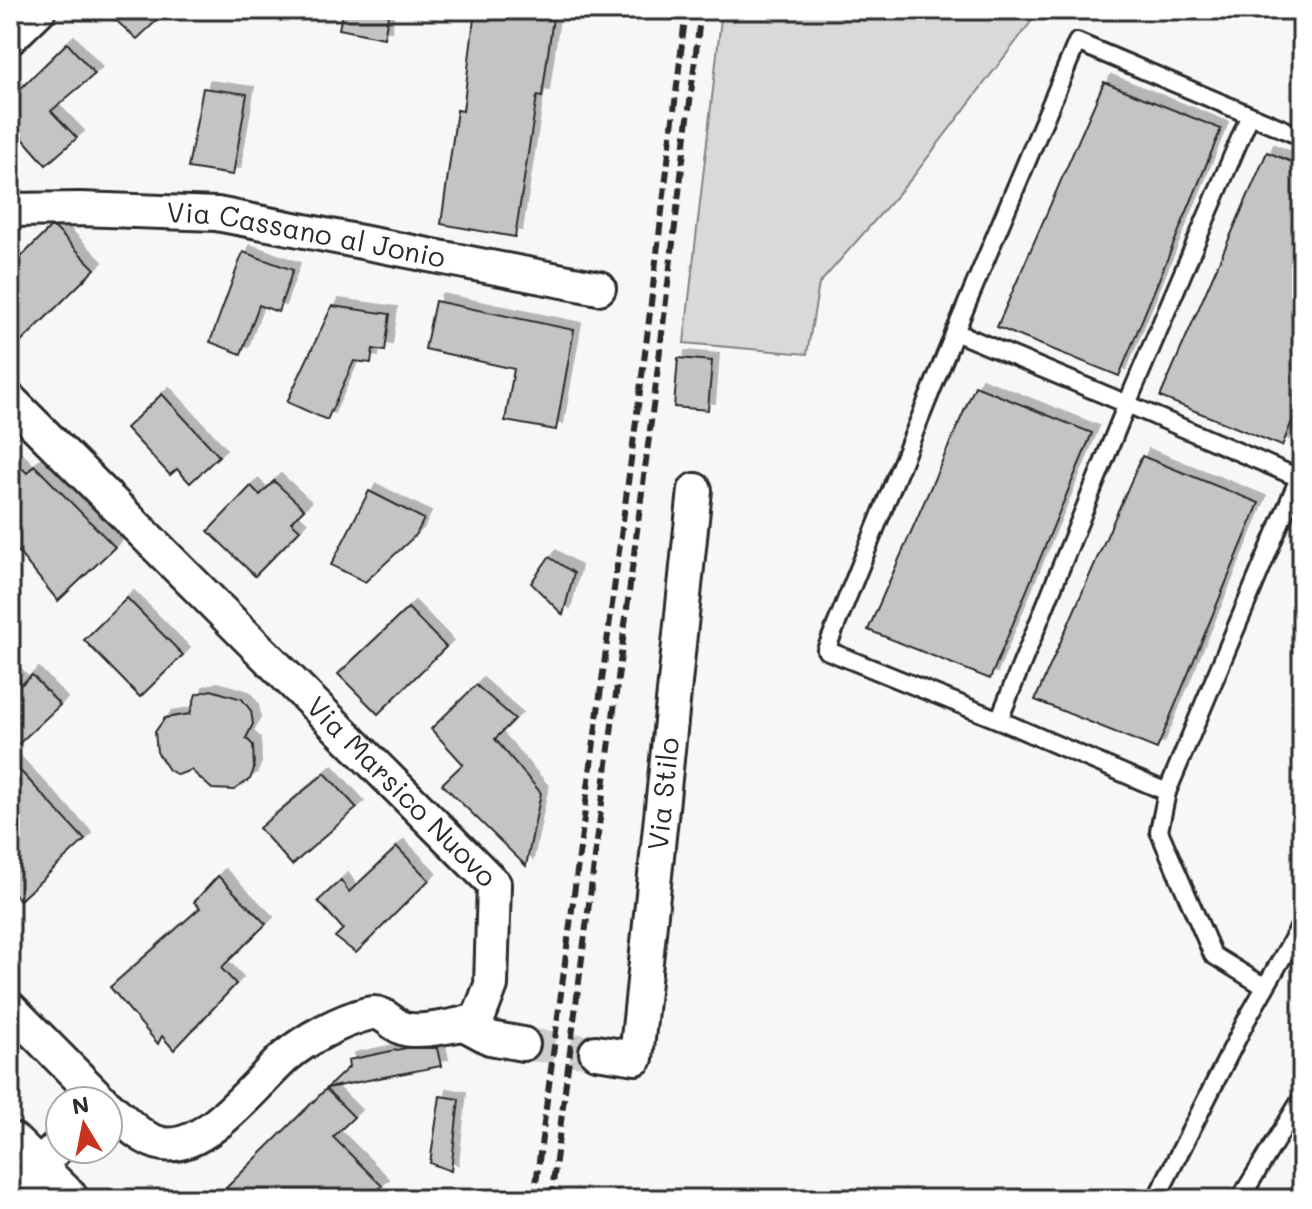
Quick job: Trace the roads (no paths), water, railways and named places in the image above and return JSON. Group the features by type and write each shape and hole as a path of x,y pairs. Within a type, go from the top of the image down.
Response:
{"main road":[{"path":"25,1171 65,1199"}],"street":[{"path":"10,38 39,10"},
{"name":"Via Cassano al Jonio","path":"10,210 217,214 599,288"},
{"name":"Via Marsico Nuovo","path":"10,400 494,884 489,994 481,1016 464,1024"},
{"name":"Via Stilo","path":"596,1052 636,1058 695,490"},
{"path":"10,1008 86,1085"},
{"path":"124,1119 147,1138 162,1144 182,1143 201,1134 231,1110 287,1055 357,1018 379,1014 408,1030 464,1024 490,1038 523,1044"}],"lane":[{"path":"1167,792 826,650 1077,42 1302,137"},
{"path":"999,720 1127,404 1250,115"},
{"path":"955,332 1301,477 1167,792 1159,831 1213,955 1265,987"},
{"path":"1156,1199 1265,987 1302,923"},
{"path":"1240,1199 1302,1098"}],"tunnel":[{"path":"523,1044 596,1052"}],"railway":[{"path":"534,1199 646,345 686,10"},
{"path":"551,1199 701,10"}]}
